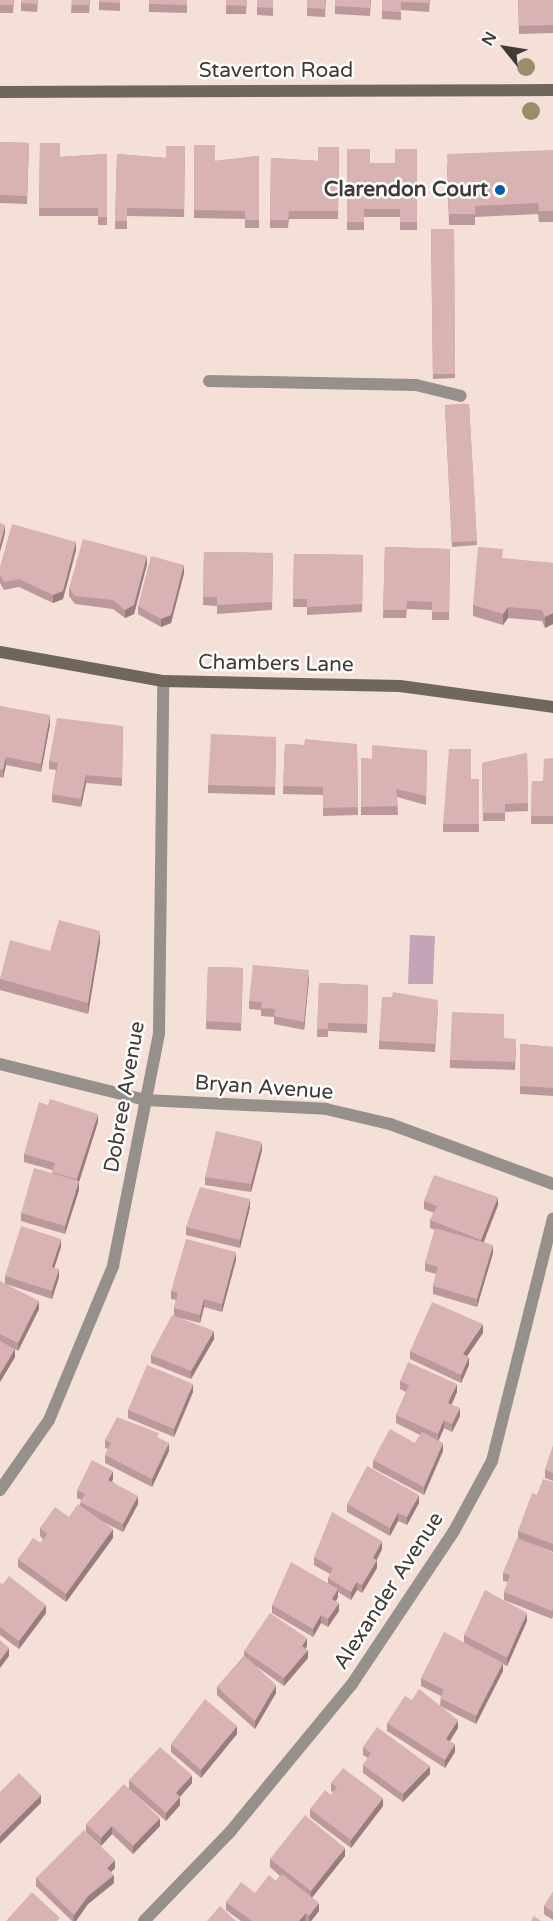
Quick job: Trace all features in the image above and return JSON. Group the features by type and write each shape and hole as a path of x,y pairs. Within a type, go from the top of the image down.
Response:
{"street":[{"name":"Staverton Road","path":"0,92 553,90"},
{"path":"209,381 416,385 461,396"},
{"name":"Chambers Lane","path":"0,652 163,681 400,686 553,707"},
{"name":"Dobree Avenue","path":"0,1490 49,1420 113,1266 159,1033 163,681"},
{"name":"Bryan Avenue","path":"0,1064 145,1100 326,1109 390,1124 553,1184"},
{"name":"Alexander Avenue","path":"144,1921 230,1832 352,1684 454,1531 492,1461 553,1219"}],"shaded area":[{"path":"410,935 435,936 433,984 408,984"}],"building":[{"path":"0,0 13,0 13,5 0,5"},
{"path":"21,0 38,0 37,4 21,3"},
{"path":"72,0 89,0 89,5 71,5"},
{"path":"99,0 120,0 120,3 99,2"},
{"path":"149,0 187,0 187,5 149,4"},
{"path":"226,0 247,0 246,6 226,5"},
{"path":"257,0 273,0 273,8 257,7"},
{"path":"307,0 325,0 325,9 307,8"},
{"path":"335,0 370,0 370,8 335,6"},
{"path":"382,0 429,0 429,3 401,2 401,12 382,11"},
{"path":"518,0 553,0 553,25 519,26"},
{"path":"0,142 29,143 27,196 0,195"},
{"path":"40,143 60,143 60,157 107,154 107,217 98,217 98,208 39,208"},
{"path":"194,145 215,145 215,161 259,156 259,220 245,220 245,211 194,210"},
{"path":"166,146 185,146 184,209 127,208 127,221 115,221 117,154 166,158"},
{"path":"318,147 339,147 338,211 289,211 288,220 270,220 271,158 318,161"},
{"path":"347,149 370,149 370,163 395,163 395,149 417,149 417,222 400,222 400,209 364,209 364,222 347,222"},
{"name":"Clarendon Court","path":"553,150 553,211 539,211 538,203 475,206 475,214 449,214 447,154"},
{"path":"431,229 454,229 455,374 433,374"},
{"path":"469,404 477,541 452,542 445,405"},
{"path":"0,523 5,525 0,544"},
{"path":"12,524 76,542 63,591 53,595 19,579 4,582 0,575 0,567"},
{"path":"83,539 147,556 134,605 125,610 113,600 75,596 69,588"},
{"path":"385,547 450,549 449,612 432,612 432,602 415,601 407,601 406,610 383,610"},
{"path":"478,547 503,549 502,558 553,563 553,613 545,617 542,610 508,607 503,614 473,605"},
{"path":"204,552 273,553 272,602 217,605 217,597 203,597"},
{"path":"294,554 363,555 362,604 307,607 307,599 293,599"},
{"path":"151,556 184,565 171,615 161,619 138,606"},
{"path":"0,706 50,715 41,764 6,757 3,770 0,769"},
{"path":"57,718 123,726 122,778 86,775 81,799 52,794 58,763 49,761"},
{"path":"211,734 276,737 275,787 208,785"},
{"path":"305,739 357,744 358,807 323,808 323,787 283,786 285,744 304,745"},
{"path":"372,745 427,750 426,796 396,789 398,806 361,807 361,758 372,759"},
{"path":"449,749 471,749 471,779 479,779 479,824 443,824"},
{"path":"527,753 528,803 505,804 505,813 483,813 482,763"},
{"path":"553,758 553,816 531,816 532,781 543,781 544,759"},
{"path":"59,920 100,931 88,1003 0,979 10,940 50,951"},
{"path":"253,965 309,970 304,1022 274,1016 275,1009 261,1008 262,1002 249,1001"},
{"path":"208,967 243,968 241,1023 206,1021"},
{"path":"319,983 368,985 367,1024 328,1023 328,1029 317,1029"},
{"path":"393,992 438,1000 435,1044 379,1041 382,997 392,997"},
{"path":"452,1012 504,1014 504,1038 516,1039 515,1062 450,1060"},
{"path":"520,1044 553,1047 553,1088 520,1086"},
{"path":"50,1099 98,1114 77,1179 52,1172 55,1163 24,1154 39,1102 48,1105"},
{"path":"216,1131 262,1142 251,1184 205,1177"},
{"path":"34,1168 79,1181 65,1226 21,1213"},
{"path":"434,1175 498,1197 481,1240 430,1220 437,1206 424,1201"},
{"path":"200,1187 250,1199 240,1240 186,1227"},
{"path":"21,1226 61,1239 52,1267 59,1269 52,1291 5,1276"},
{"path":"435,1228 493,1245 477,1299 433,1286 438,1267 425,1263"},
{"path":"186,1239 236,1252 222,1304 204,1299 200,1315 174,1308 178,1293 171,1291"},
{"path":"0,1281 39,1301 18,1343 0,1334"},
{"path":"432,1302 483,1324 463,1354 469,1357 461,1375 410,1351"},
{"path":"172,1315 214,1331 191,1371 151,1355"},
{"path":"0,1341 15,1349 0,1374"},
{"path":"408,1362 457,1384 448,1403 460,1408 452,1424 444,1420 438,1434 396,1415 409,1385 400,1381"},
{"path":"147,1365 193,1384 174,1429 128,1410"},
{"path":"117,1417 159,1433 157,1437 169,1443 152,1479 105,1455 111,1443 105,1440"},
{"path":"390,1429 415,1443 422,1432 443,1443 424,1487 373,1460"},
{"path":"553,1446 553,1473 545,1470"},
{"path":"92,1460 113,1471 108,1480 138,1496 123,1524 80,1502 85,1494 77,1490"},
{"path":"367,1466 419,1495 407,1517 398,1513 390,1528 347,1504"},
{"path":"543,1479 553,1482 553,1544 518,1531 532,1493 537,1495"},
{"path":"78,1504 113,1529 66,1594 18,1559 33,1538 41,1543 47,1534 40,1528 55,1507 69,1517"},
{"path":"332,1512 382,1541 373,1558 377,1560 362,1585 357,1582 351,1592 328,1578 333,1568 314,1557"},
{"path":"517,1538 553,1553 552,1611 504,1592 510,1575 503,1573"},
{"path":"291,1562 338,1589 332,1599 339,1603 328,1619 321,1615 313,1629 272,1605"},
{"path":"9,1576 46,1605 19,1641 0,1627 0,1583 2,1585"},
{"path":"485,1590 527,1613 507,1658 464,1635"},
{"path":"270,1613 307,1638 302,1646 308,1650 284,1678 244,1651"},
{"path":"444,1632 503,1663 476,1716 440,1698 444,1690 421,1678"},
{"path":"0,1640 9,1648 0,1660"},
{"path":"245,1656 276,1685 255,1721 217,1687"},
{"path":"419,1689 458,1720 446,1739 455,1744 445,1760 387,1723 405,1696 412,1700"},
{"path":"205,1699 237,1726 201,1770 171,1744"},
{"path":"377,1727 430,1766 403,1794 363,1765 371,1753 363,1747"},
{"path":"160,1747 192,1775 176,1793 180,1797 166,1813 129,1780"},
{"path":"343,1768 383,1798 351,1840 310,1809 325,1790 331,1795 337,1787 331,1783"},
{"path":"19,1773 41,1795 0,1836 0,1792"},
{"path":"124,1784 160,1818 133,1846 112,1826 101,1838 86,1824"},
{"path":"305,1815 345,1848 311,1891 270,1859"},
{"path":"84,1830 115,1860 107,1868 114,1875 88,1896 74,1915 36,1878"},
{"path":"282,1874 319,1903 309,1916 306,1913 299,1921 252,1921 226,1902 241,1882 255,1893 269,1875 276,1881"},
{"path":"32,1892 60,1918 57,1921 6,1921"},
{"path":"553,1892 553,1912 544,1906"},
{"path":"220,1906 236,1921 207,1921"},
{"path":"534,1916 541,1921 531,1921"}],"place":[{"name":"Clarendon Court","path":"500,190"}]}
